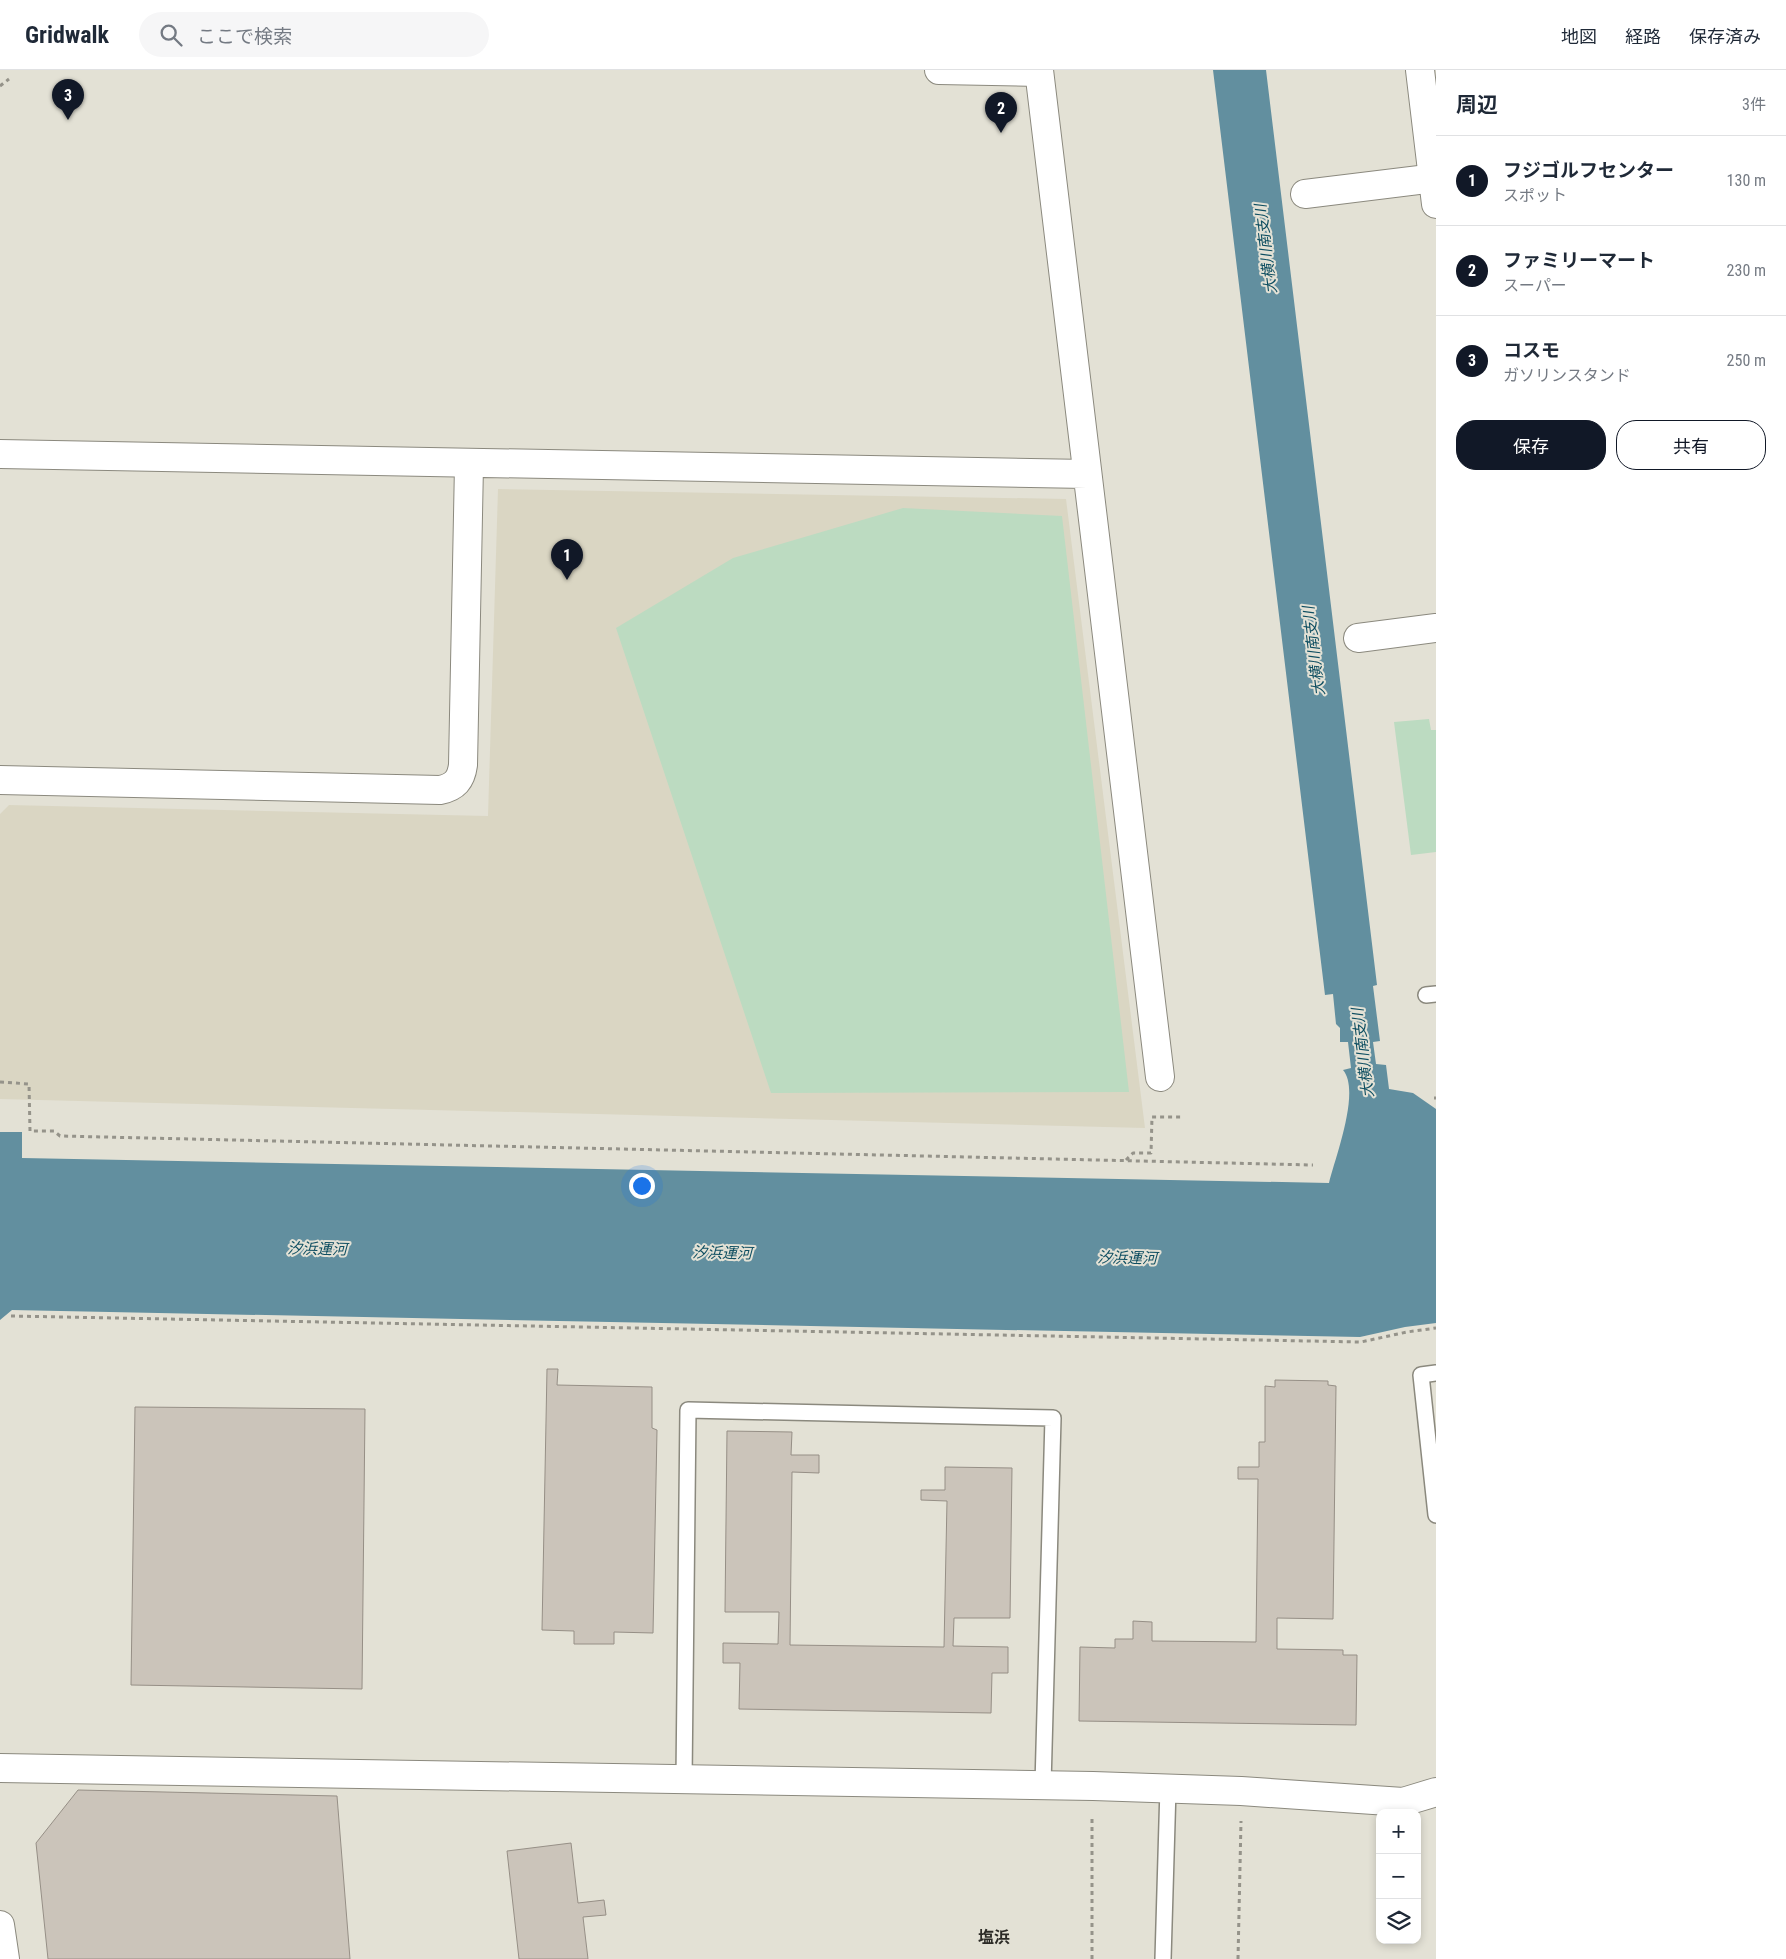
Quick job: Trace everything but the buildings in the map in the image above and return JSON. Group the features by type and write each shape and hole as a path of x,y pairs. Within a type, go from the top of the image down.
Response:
{"street":[{"path":"940,70 1039,71 1160,1076"},
{"path":"1305,194 1435,186 1420,70"},
{"path":"0,454 1087,474"},
{"path":"0,780 440,790 457,783 462,775 463,765 469,464"},
{"path":"1358,638 1436,628"},
{"path":"0,1768 1093,1786 1241,1791 1403,1802 1436,1792"},
{"path":"0,1925 5,1959"}],"lane":[{"path":"1436,1373 1421,1375 1436,1515"},
{"path":"684,1779 688,1410 1053,1418 1043,1785"},
{"path":"1163,1959 1168,1788"}],"path":[{"path":"0,86 9,79"},
{"path":"0,1082 29,1084 30,1131 54,1131 60,1136 1313,1165"},
{"path":"1126,1160 1134,1153 1151,1153 1152,1117 1184,1117"},
{"path":"11,1316 1362,1342 1436,1328"},
{"path":"1092,1959 1093,1786"},
{"path":"1238,1959 1241,1791"}],"shaded area":[{"path":"498,489 1066,499 1145,1128 0,1099 0,814 9,805 488,816"}],"green space":[{"path":"903,508 1062,516 1129,1092 771,1093 616,628 733,558"},
{"path":"1429,719 1431,730 1436,730 1436,852 1411,855 1394,722"}],"water":[{"path":"1213,70 1266,70 1377,985 1373,986 1380,1041 1373,1042 1376,1064 1386,1065 1389,1089 1413,1093 1436,1109 1436,1323 1405,1327 1360,1337 12,1310 0,1320 0,1132 22,1132 22,1158 1329,1183 1341,1142 1348,1108 1348,1080 1343,1070 1351,1068 1348,1042 1340,1042 1340,1028 1336,1024 1333,994 1325,995"}],"place":[{"name":"コスモ","path":"68,120"},
{"name":"ファミリーマート","path":"1001,133"},
{"name":"フジゴルフセンター","path":"567,580"}],"district":[{"name":"塩浜","path":"994,1937"}],"water label":[{"name":"大横川南支川","path":"1266,249"},
{"name":"大横川南支川","path":"1314,651"},
{"name":"大横川南支川","path":"1363,1053"},
{"name":"汐浜運河","path":"317,1249"},
{"name":"汐浜運河","path":"722,1253"},
{"name":"汐浜運河","path":"1127,1258"}]}
